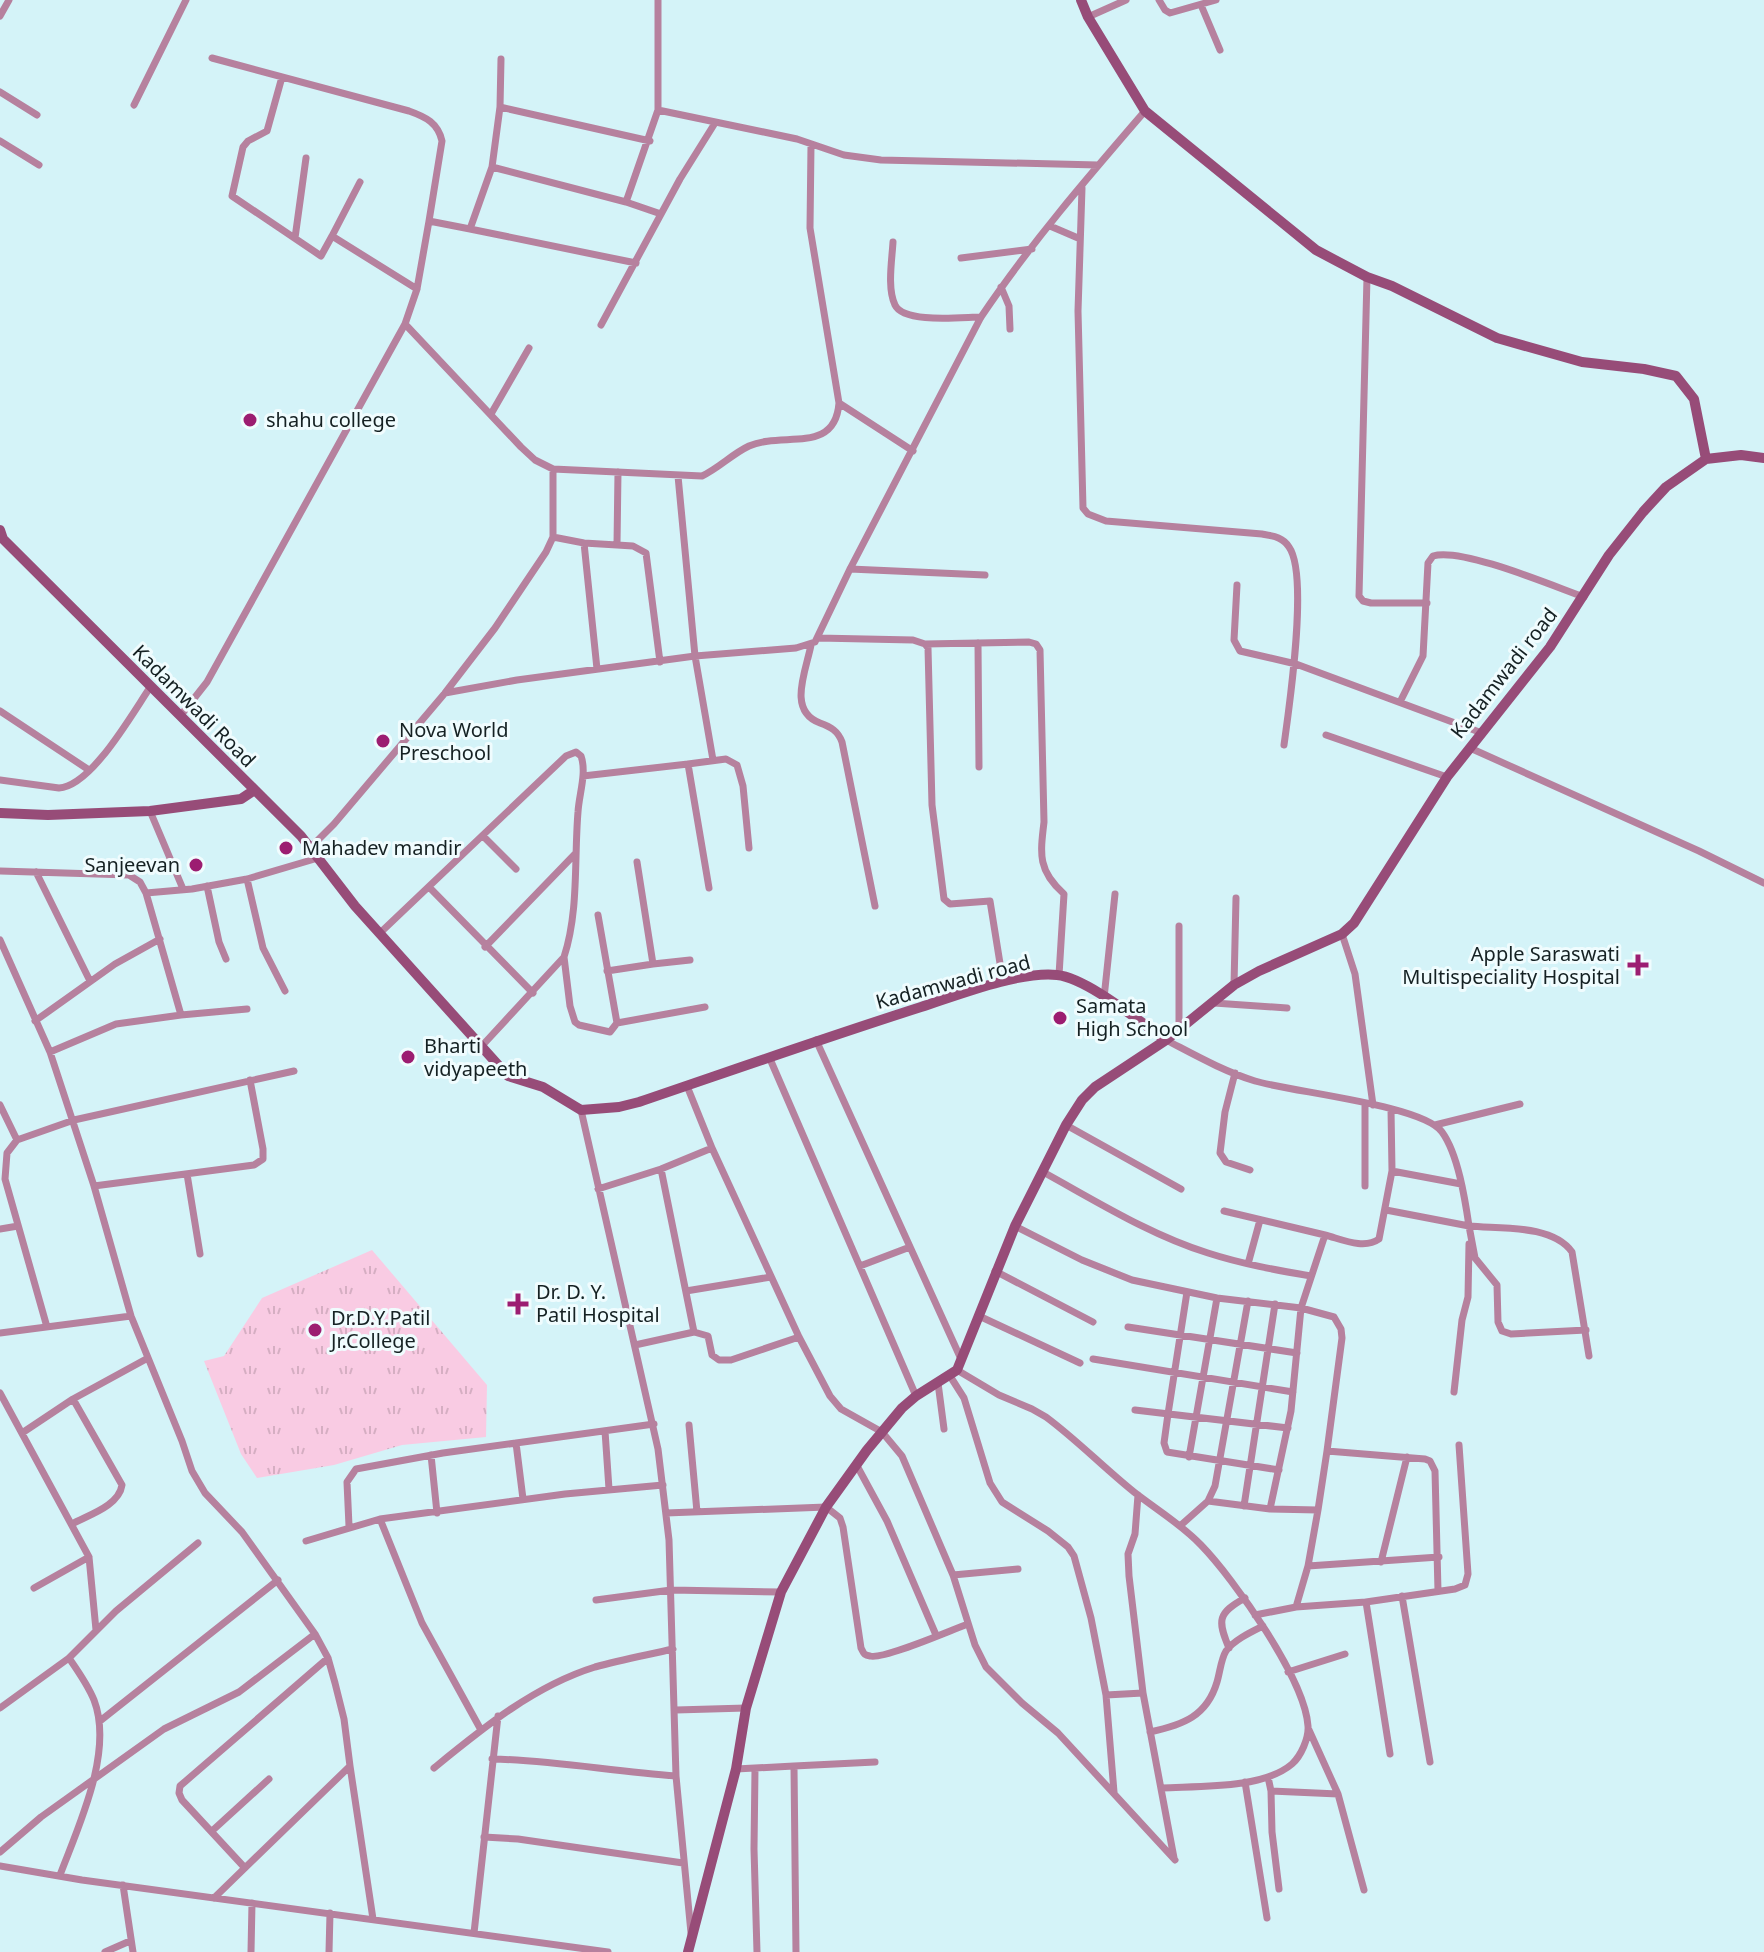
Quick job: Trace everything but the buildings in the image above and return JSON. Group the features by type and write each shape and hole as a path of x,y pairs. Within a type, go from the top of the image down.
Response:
{"street":[{"path":"1,11 9,0"},
{"path":"134,105 186,0"},
{"path":"626,202 650,141 658,110 658,0"},
{"path":"1081,0 1088,17 1145,111 1316,250 1497,338 1582,362 1676,376 1694,399 1706,459 1741,455 1764,458"},
{"path":"1088,17 1126,0"},
{"path":"1159,0 1170,13 1216,0"},
{"path":"1201,5 1220,50"},
{"path":"181,715 207,682 405,324 417,289 442,141 434,124 409,111 212,58"},
{"path":"470,229 492,167 500,107 501,59"},
{"path":"282,77 267,131 243,147 232,196 321,256 360,182"},
{"path":"0,92 37,115"},
{"path":"500,107 650,141"},
{"path":"658,110 797,139 844,155 881,160 1098,165"},
{"path":"875,906 842,742 834,729 812,720 801,708 800,698 811,645 818,638 850,569 981,317 1001,287 1098,165 1145,111"},
{"path":"601,325 680,179 715,123"},
{"path":"0,141 39,165"},
{"path":"405,324 535,460 553,469 702,476 748,447 764,441 817,437 833,426 838,417 839,403 810,228 811,145"},
{"path":"295,238 306,158"},
{"path":"492,167 661,214"},
{"path":"1082,186 1078,238 1078,375 1083,508 1088,514 1106,521 1262,534 1277,536 1288,544 1296,566 1296,664 1284,745"},
{"path":"429,221 636,263"},
{"path":"1050,226 1078,238"},
{"path":"332,236 417,289"},
{"path":"893,242 893,295 900,311 916,317 981,317"},
{"path":"961,258 1032,249"},
{"path":"1367,277 1359,596 1371,603 1427,603"},
{"path":"1001,287 1009,306 1010,329"},
{"path":"491,414 529,348"},
{"path":"839,403 913,451"},
{"name":"Kadamwadi road","path":"253,791 310,848 380,933 508,1076 543,1087 581,1110 619,1107 770,1059 816,1040 1003,982 1059,975 1074,979 1166,1040 1234,985 1342,934 1354,923 1447,777 1550,647 1609,555 1666,487 1706,459"},
{"path":"310,848 345,812 445,693 525,585 553,537 553,469"},
{"path":"617,545 618,472"},
{"path":"678,476 695,656 713,760"},
{"name":"Kadamwadi Road","path":"0,530 3,539 181,715 253,791 241,799 150,811 48,815 0,813"},
{"path":"553,537 584,543 633,546 646,553 660,662"},
{"path":"584,543 597,669"},
{"path":"1400,702 1423,656 1428,563 1437,554 1481,562 1584,597"},
{"path":"850,569 985,575"},
{"path":"1237,585 1236,648 1296,664 1482,733"},
{"path":"818,638 913,640 925,644 1036,644 1040,650 1043,870 1064,894 1059,975"},
{"path":"978,643 979,767"},
{"path":"925,644 929,653 932,805 944,899 950,904 990,901 1003,982"},
{"path":"445,693 695,656 811,645"},
{"path":"0,780 66,788 81,780 119,736 151,686"},
{"path":"0,711 89,770"},
{"path":"1326,735 1447,777"},
{"path":"1470,748 1764,883"},
{"path":"380,933 571,753 581,756 583,776 570,932 564,957 575,1022 610,1032 617,1023 705,1007"},
{"path":"583,776 726,759 737,765 743,786 749,848"},
{"path":"688,764 709,888"},
{"path":"150,811 183,889"},
{"path":"483,836 516,869"},
{"path":"485,947 575,854"},
{"path":"146,893 247,879 318,858"},
{"path":"637,862 653,964"},
{"path":"0,871 129,875 140,882 146,893 181,1015"},
{"path":"36,872 90,981"},
{"path":"247,879 263,948 285,991"},
{"path":"207,886 219,942 226,959"},
{"path":"429,887 533,993"},
{"path":"1104,998 1115,894"},
{"path":"1234,985 1236,898"},
{"path":"598,915 617,1023"},
{"path":"1179,926 1179,1029"},
{"path":"1342,934 1360,1002 1369,1104 1365,1186"},
{"path":"35,1021 90,981 160,939"},
{"path":"0,940 50,1052 74,1120 131,1316 192,1471 205,1493 242,1532 278,1580 328,1658 344,1719 373,1919"},
{"path":"480,1048 564,957"},
{"path":"607,971 690,960"},
{"path":"1210,1003 1287,1008"},
{"path":"50,1052 116,1024 247,1009"},
{"path":"816,1040 910,1247 956,1369 990,1483 995,1493 1013,1511 1061,1540 1074,1556 1091,1618 1106,1695 1114,1794"},
{"path":"688,1952 736,1769 746,1708 781,1592 826,1507 856,1464 916,1396 956,1369 1015,1226 1066,1125 1082,1100 1095,1087 1166,1040 1235,1073 1283,1088 1391,1109 1435,1125 1449,1144 1461,1184 1475,1258 1497,1285 1498,1322 1502,1331 1511,1334 1586,1330"},
{"path":"770,1059 916,1396"},
{"path":"47,1327 5,1179 7,1153 17,1140 74,1120 294,1071"},
{"path":"1235,1073 1225,1112 1220,1153 1226,1162 1250,1170"},
{"path":"94,1186 254,1165 263,1159 250,1080"},
{"path":"687,1086 771,1277 830,1396 841,1409 882,1432 902,1456 953,1575 975,1645 993,1675 1058,1733 1175,1860 1143,1693 1128,1563 1135,1534 1138,1495"},
{"path":"1435,1125 1520,1104"},
{"path":"0,1105 17,1140"},
{"path":"1224,1211 1360,1244 1376,1243 1386,1210 1392,1171 1391,1109"},
{"path":"581,1110 654,1424 663,1485 671,1590 676,1776 691,1934"},
{"path":"1066,1125 1181,1189"},
{"path":"598,1189 661,1169 712,1148"},
{"path":"661,1169 694,1332"},
{"path":"1392,1171 1461,1184"},
{"path":"1043,1172 1154,1232 1206,1253 1311,1276"},
{"path":"187,1174 200,1254"},
{"path":"1386,1210 1469,1226 1536,1232 1565,1242 1572,1252 1589,1356"},
{"path":"1248,1264 1260,1220"},
{"path":"0,1229 18,1226"},
{"path":"1015,1226 1108,1272 1217,1298 1301,1308 1334,1317 1342,1338 1318,1510 1308,1566 1296,1607"},
{"path":"1454,1392 1462,1320 1468,1297 1469,1226"},
{"path":"1270,1509 1288,1428 1301,1308 1325,1235"},
{"path":"860,1266 910,1247"},
{"path":"995,1271 1093,1322"},
{"path":"686,1291 771,1277"},
{"path":"1187,1292 1165,1448 1170,1454 1279,1470"},
{"path":"1189,1457 1217,1298"},
{"path":"1181,1525 1213,1494 1248,1301"},
{"path":"1244,1506 1275,1304"},
{"path":"0,1333 131,1316"},
{"path":"979,1316 1080,1363"},
{"path":"1128,1327 1297,1353"},
{"path":"635,1345 694,1332 708,1336 712,1355 719,1360 731,1360 799,1337"},
{"path":"22,1433 73,1399 148,1358"},
{"path":"1093,1359 1293,1392"},
{"path":"956,1369 999,1395 1046,1417 1138,1495 1181,1525 1245,1598 1301,1699 1309,1730 1338,1794 1364,1890"},
{"path":"938,1383 944,1429"},
{"path":"0,1393 89,1557 96,1630"},
{"path":"72,1524 112,1502 121,1493 122,1485 73,1399"},
{"path":"1135,1410 1288,1428"},
{"path":"349,1526 346,1491 350,1474 367,1466 654,1424"},
{"path":"689,1425 697,1512"},
{"path":"605,1431 609,1489"},
{"path":"516,1443 523,1499"},
{"path":"1255,1615 1296,1607 1366,1602 1460,1588 1468,1579 1459,1445"},
{"path":"1327,1451 1425,1459 1434,1466 1438,1591"},
{"path":"431,1455 437,1513"},
{"path":"1381,1562 1407,1457"},
{"path":"856,1464 887,1521 936,1635"},
{"path":"306,1541 380,1519 523,1499 663,1485"},
{"path":"1208,1501 1270,1509 1318,1510"},
{"path":"666,1513 826,1507 840,1518 843,1527 864,1654 877,1657 968,1624"},
{"path":"380,1519 422,1623 481,1730"},
{"path":"0,1708 69,1658 96,1630 198,1543"},
{"path":"34,1588 89,1557"},
{"path":"1308,1566 1439,1557"},
{"path":"953,1575 1018,1569"},
{"path":"100,1721 278,1580"},
{"path":"596,1600 671,1590 781,1592"},
{"path":"1402,1596 1430,1762"},
{"path":"1229,1648 1221,1630 1222,1616 1245,1598"},
{"path":"1366,1602 1390,1754"},
{"path":"1150,1732 1182,1724 1200,1713 1215,1688 1224,1654 1263,1626"},
{"path":"0,1852 41,1817 164,1729 239,1692 315,1634"},
{"path":"434,1768 498,1716 552,1685 593,1668 673,1649"},
{"path":"1288,1672 1345,1654"},
{"path":"60,1875 93,1781 100,1721 88,1686 69,1658"},
{"path":"245,1868 182,1800 180,1786 328,1658"},
{"path":"1106,1695 1143,1693"},
{"path":"676,1710 746,1708"},
{"path":"474,1933 498,1716"},
{"path":"1162,1788 1245,1782 1268,1777 1295,1761 1309,1730"},
{"path":"492,1759 527,1759 676,1776"},
{"path":"736,1769 875,1762"},
{"path":"214,1898 350,1766"},
{"path":"794,1766 796,1952"},
{"path":"755,1769 757,1952"},
{"path":"1268,1777 1279,1889"},
{"path":"212,1831 269,1779"},
{"path":"1245,1782 1267,1918"},
{"path":"1271,1791 1338,1794"},
{"path":"484,1837 518,1839 683,1863"},
{"path":"0,1866 608,1952"},
{"path":"123,1885 133,1952"},
{"path":"251,1952 252,1903"},
{"path":"329,1952 330,1913"},
{"path":"105,1952 130,1941"}],"green space":[{"name":"Dr.D.Y.Patil Jr.College","path":"372,1250 487,1385 486,1437 402,1445 334,1465 257,1478 241,1454 204,1361 224,1356 262,1298"}],"place":[{"name":"shahu college","path":"250,420"},
{"name":"Nova World Preschool","path":"383,741"},
{"name":"Mahadev mandir","path":"286,848"},
{"name":"Sanjeevan","path":"196,865"},
{"name":"Apple Saraswati Multispeciality Hospital","path":"1638,965"},
{"name":"Samata High School","path":"1060,1018"},
{"name":"Bharti vidyapeeth","path":"408,1057"},
{"name":"Dr. D. Y. Patil Hospital","path":"518,1304"},
{"name":"Dr.D.Y.Patil Jr.College","path":"315,1330"}]}
